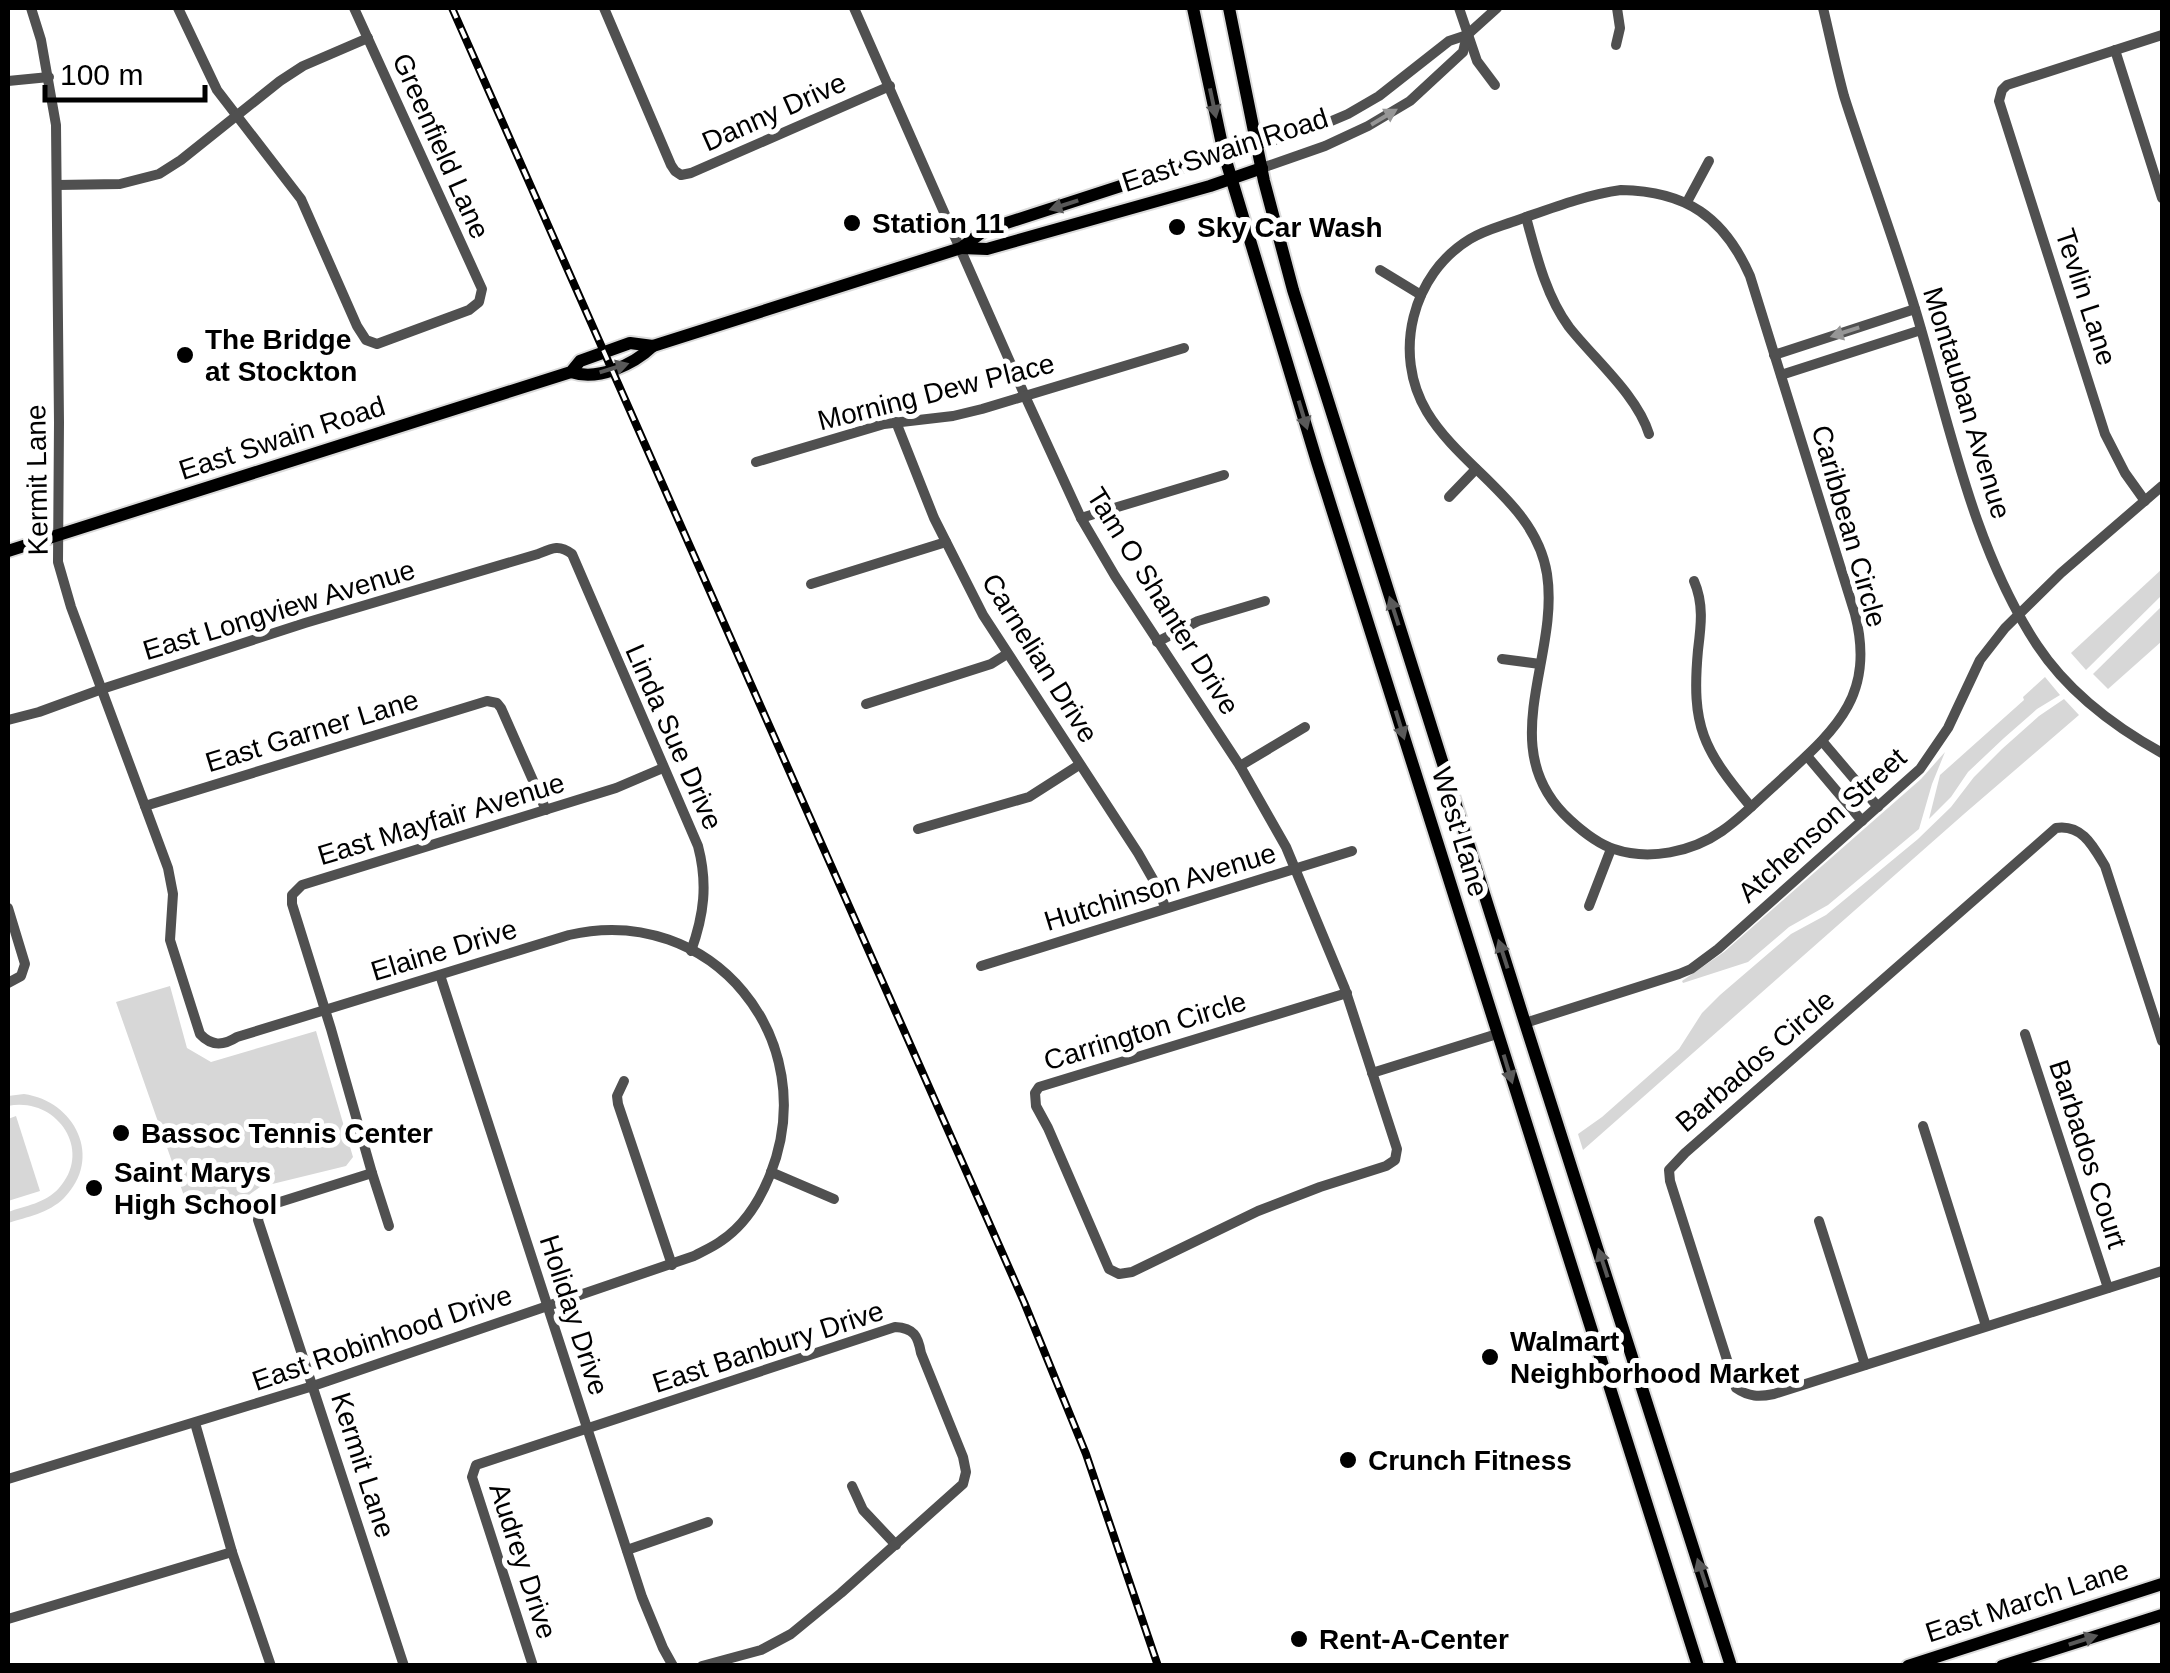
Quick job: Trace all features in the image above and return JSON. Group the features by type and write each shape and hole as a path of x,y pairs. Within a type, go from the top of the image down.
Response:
{"main road":[{"name":"West Lane","path":"1193,8 1231,178 1698,1666"},
{"name":"West Lane","path":"1229,8 1262,168 1293,290 1731,1666"},
{"name":"East Swain Road","path":"8,551 570,372 580,361 630,343 654,346 961,248 985,230 1257,145"},
{"name":"East Swain Road","path":"961,248 987,250 1262,168"},
{"name":"East March Lane","path":"1908,1666 2162,1584"},
{"name":"East March Lane","path":"2002,1666 2162,1615"}],"street":[{"name":"Kermit Lane","path":"31,8 41,40 56,125 58,562 171,881 172,951 200,1034 213,1043"},
{"path":"178,8 217,90 236,116"},
{"name":"Greenfield Lane","path":"236,116 301,199 366,340 377,344 393,340 469,310 479,302 480,282 354,8"},
{"name":"Danny Drive","path":"604,8 674,171 681,175 890,86"},
{"name":"Tam O Shanter Drive","path":"854,8 1082,518 1115,576 1260,798 1297,870 1346,993 1397,1149 1392,1164"},
{"path":"1459,8 1478,61 1495,85"},
{"name":"East Swain Road","path":"1257,145 1348,114 1449,41 1467,35 1497,8"},
{"path":"1616,46 1620,28 1617,8"},
{"name":"Montauban Avenue","path":"1823,8 1844,94 1915,310 1959,461 1983,534 2018,612 2037,646 2074,689 2119,726 2162,753"},
{"name":"East Swain Road","path":"1262,168 1325,146 1410,102 1463,52 1467,35"},
{"path":"2162,35 2115,50 2162,198"},
{"path":"57,186 120,184 159,174 304,66 368,38"},
{"name":"Tevlin Lane","path":"2115,50 2007,86 1999,100 2106,434 2125,473 2145,501"},
{"path":"8,80 48,78"},
{"path":"1687,202 1710,162"},
{"name":"Caribbean Circle","path":"1622,190 1687,202 1721,229 1742,259 1856,614 1861,644 1859,677 1849,706 1832,733 1725,829 1686,848 1645,853 1611,849 1580,829 1550,796 1540,776 1533,754 1531,723 1548,598 1542,554 1522,518 1428,415 1415,384 1410,343 1426,282 1471,238 1598,194 1622,190"},
{"path":"1526,217 1560,314 1640,412 1649,434"},
{"path":"1380,270 1421,295"},
{"path":"1774,355 1915,310"},
{"path":"1780,374 1921,330"},
{"name":"Morning Dew Place","path":"756,462 896,422 953,416 1184,348"},
{"name":"Carnelian Drive","path":"896,422 946,542 983,615 1138,853 1165,907"},
{"path":"1450,497 1476,469"},
{"path":"1082,518 1224,474"},
{"name":"Atchenson Street","path":"1525,1023 1691,969 1718,949 1920,769 1938,746 1980,660 2018,612 2162,486"},
{"path":"811,584 946,542"},
{"name":"East Longview Avenue","path":"8,720 305,623 554,547 565,548"},
{"name":"Linda Sue Drive","path":"565,548 572,554 698,846 704,873 703,911 690,951"},
{"path":"1694,581 1702,615 1695,701 1698,722 1714,759 1751,806"},
{"path":"1157,642 1198,621 1265,601"},
{"path":"866,704 991,664 1007,654"},
{"path":"1502,659 1540,664"},
{"name":"East Garner Lane","path":"144,806 487,700 502,708 546,810"},
{"path":"1240,766 1305,727"},
{"path":"1822,742 1878,807"},
{"path":"1807,756 1862,821"},
{"path":"918,829 1029,797 1080,765"},
{"name":"East Mayfair Avenue","path":"325,1010 292,904 302,885 616,788 663,768"},
{"name":"Barbados Circle","path":"2162,1041 2105,866 2078,830 2056,828 1668,1170 1736,1388 1758,1397 2162,1272"},
{"path":"1589,906 1611,849"},
{"name":"Hutchinson Avenue","path":"980,966 1352,852"},
{"path":"8,908 24,964 22,974 8,983"},
{"name":"Elaine Drive","path":"213,1043 229,1042 568,936 602,930 635,931 690,951"},
{"name":"East Robinhood Drive","path":"8,1479 314,1386 672,1265 722,1241 763,1193 779,1151 785,1107 782,1074 772,1038 757,1008 736,982 690,951"},
{"name":"Holiday Drive","path":"440,975 627,1550 652,1624 673,1666"},
{"name":"Carrington Circle","path":"1346,993 1047,1083 1039,1086 1034,1099 1106,1265 1119,1274 1132,1272 1320,1187 1392,1164"},
{"path":"325,1010 388,1226"},
{"path":"1372,1074 1498,1034"},
{"name":"Barbados Court","path":"2026,1034 2108,1288"},
{"path":"624,1081 618,1104 672,1265"},
{"path":"1923,1126 1986,1326"},
{"path":"771,1172 834,1199"},
{"name":"Kermit Lane","path":"372,1173 260,1210 258,1224 404,1666"},
{"path":"1819,1221 1865,1366"},
{"name":"East Banbury Drive","path":"473,1471 481,1462 896,1327 910,1329 918,1338 966,1472 963,1484 896,1545"},
{"path":"195,1423 232,1552 271,1666"},
{"name":"Audrey Drive","path":"473,1471 533,1666"},
{"path":"702,1666 744,1656 791,1634 896,1545 863,1510 852,1486"},
{"path":"627,1550 708,1522"},
{"path":"8,1619 232,1552"}],"shaded area":[{"path":"2162,569 2162,595 2086,670 2071,653"},
{"path":"2162,606 2162,641 2108,689 2093,674"},
{"path":"2045,677 2060,695 2037,709 1968,772 1929,819 1940,775"},
{"path":"2064,699 2079,715 1583,1150 1578,1134 1679,1049 1702,1013 1720,995 1791,934 1826,915 1918,839 2002,749"},
{"path":"1945,752 1919,829 1828,905 1789,927 1748,962 1683,983 1724,952 1921,779"},
{"path":"170,986 187,1048 211,1062 316,1031 353,1157 346,1166 260,1187 246,1197 190,1213 116,1002"},
{"path":"24,1094 42,1099 70,1119 82,1149 82,1166 76,1182 58,1203 8,1223 8,1212 42,1201 59,1188 73,1158 65,1129 54,1118 41,1109 8,1106 8,1096"},
{"path":"16,1116 40,1191 8,1201 8,1119"}],"railway":[{"path":"452,8 1024,1302 1086,1454 1158,1666"}],"place":[{"name":"Station 11","path":"852,223"},
{"name":"Sky Car Wash","path":"1177,227"},
{"name":"The Bridge at Stockton","path":"185,355"},
{"name":"Bassoc Tennis Center","path":"121,1133"},
{"name":"Saint Marys High School","path":"94,1188"},
{"name":"Walmart Neighborhood Market","path":"1490,1357"},
{"name":"Crunch Fitness","path":"1348,1460"},
{"name":"Rent-A-Center","path":"1299,1639"}]}
